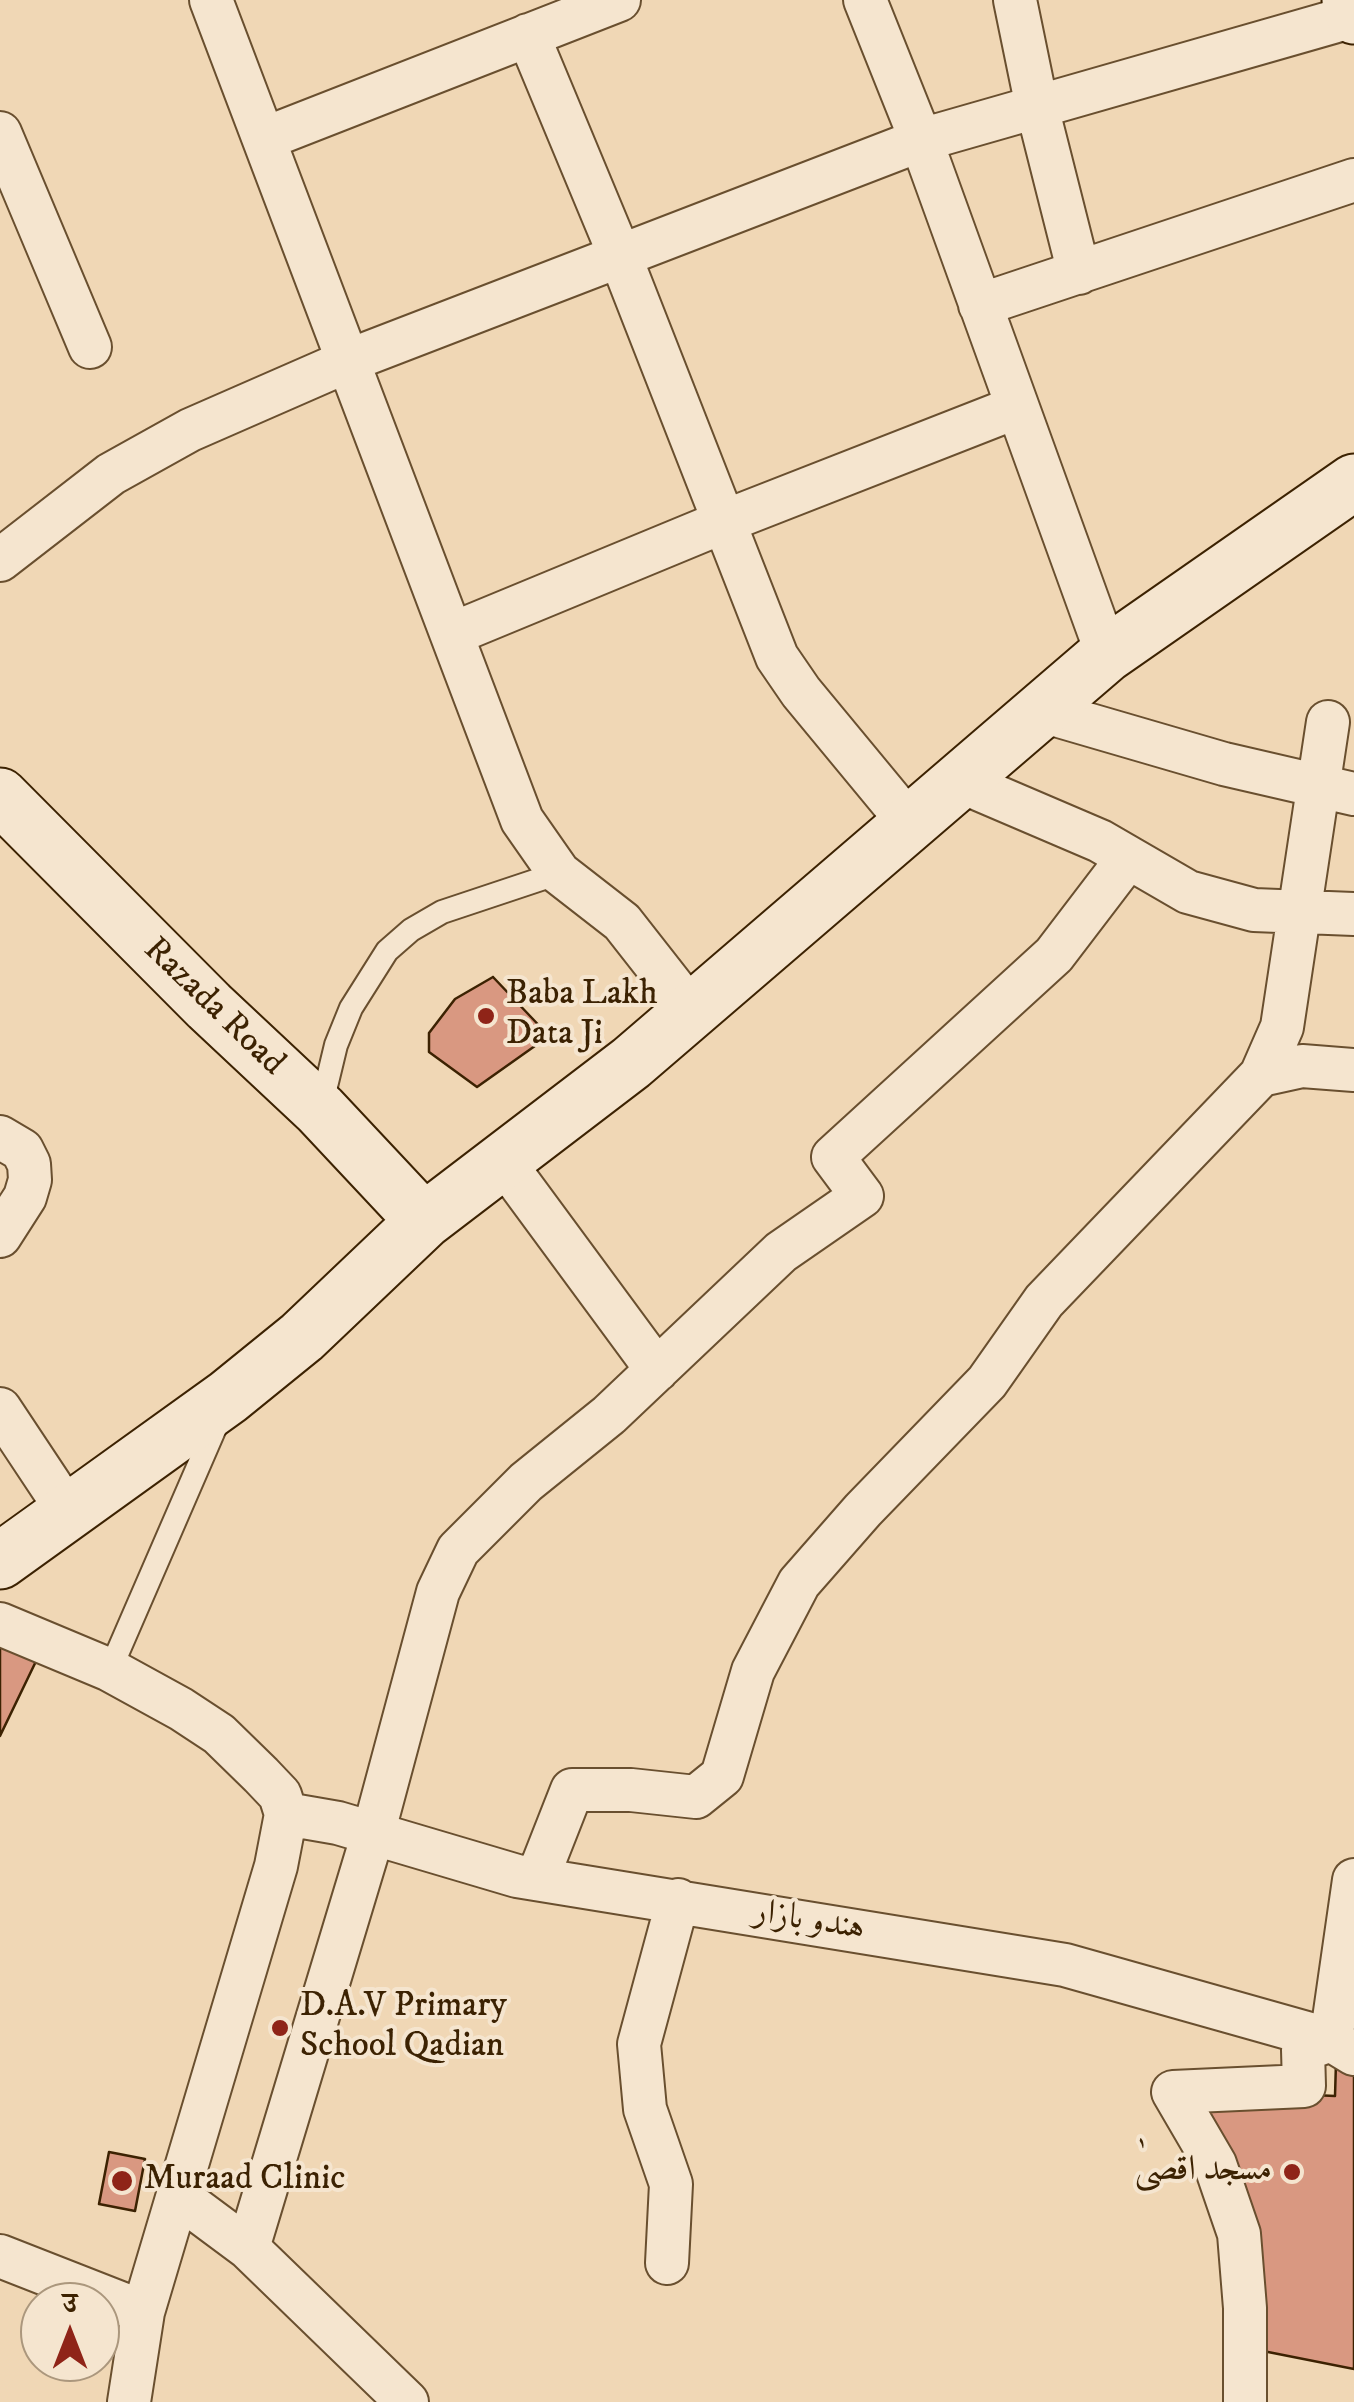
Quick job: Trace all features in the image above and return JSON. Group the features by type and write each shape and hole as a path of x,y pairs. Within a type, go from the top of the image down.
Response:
{"main road":[{"path":"1350,0 1354,16"},
{"path":"0,1560 228,1397 302,1337 424,1222 631,1064 1107,654 1354,482"},
{"name":"Razada Road","path":"0,796 209,1006 320,1110 424,1222"}],"street":[{"path":"211,0 522,820 558,874 622,922 691,1010"},
{"path":"266,138 620,0"},
{"path":"865,0 1107,654"},
{"path":"1015,0 1037,107 1080,272"},
{"path":"0,560 111,474 190,430 350,360 920,140 1354,16"},
{"path":"528,36 620,256 777,656 801,692 910,825"},
{"path":"0,133 90,347"},
{"path":"980,305 1354,180"},
{"path":"452,634 722,522 1018,407"},
{"path":"1042,711 1224,764 1338,790"},
{"path":"537,1878 572,1790 631,1790 696,1797 722,1776 753,1671 799,1583 863,1510 987,1382 1044,1301 1261,1075 1282,1027 1300,912 1338,790 1328,722"},
{"path":"962,782 1100,841 1188,892 1254,910 1354,914"},
{"path":"248,2248 374,1834 438,1592 458,1550 526,1482 609,1415 781,1252 862,1196 833,1157 1054,955 1128,858"},
{"path":"1261,1075 1302,1066 1354,1070"},
{"path":"0,1137 22,1150 29,1164 30,1180 25,1196 0,1236"},
{"path":"503,1161 657,1370"},
{"path":"0,1409 68,1513"},
{"path":"0,1624 110,1670 219,1734 280,1796 286,1814 276,1866 144,2312 129,2402"},
{"name":"ہندو بازار","path":"286,1814 326,1820 483,1868 1065,1965 1342,2047"},
{"path":"1244,2402 1239,2234 1215,2164 1174,2092 1304,2086 1303,2050 1342,2047 1354,1880"},
{"path":"667,2262 671,2184 645,2108 638,2044 678,1900"},
{"path":"178,2196 248,2248 407,2402"},
{"path":"0,2256 144,2312"}],"lane":[{"path":"320,1110 336,1045 351,1008 387,952 411,930 442,912 558,874"},
{"path":"110,1670 228,1397"}],"building":[{"name":"Baba Lakh Data Ji","path":"493,977 549,1036 477,1087 429,1052 429,1033 455,999"},
{"path":"0,1641 39,1655 0,1736"},
{"name":"مسجد اقصیٰ","path":"1336,2062 1354,2072 1354,2369 1263,2351 1204,2116 1204,2090 1335,2096"},
{"name":"Muraad Clinic","path":"109,2152 145,2159 135,2211 99,2204"}],"place":[{"name":"Baba Lakh Data Ji","path":"486,1016"},
{"name":"D.A.V Primary School Qadian","path":"280,2028"},
{"name":"مسجد اقصیٰ","path":"1292,2172"},
{"name":"Muraad Clinic","path":"122,2181"}]}
